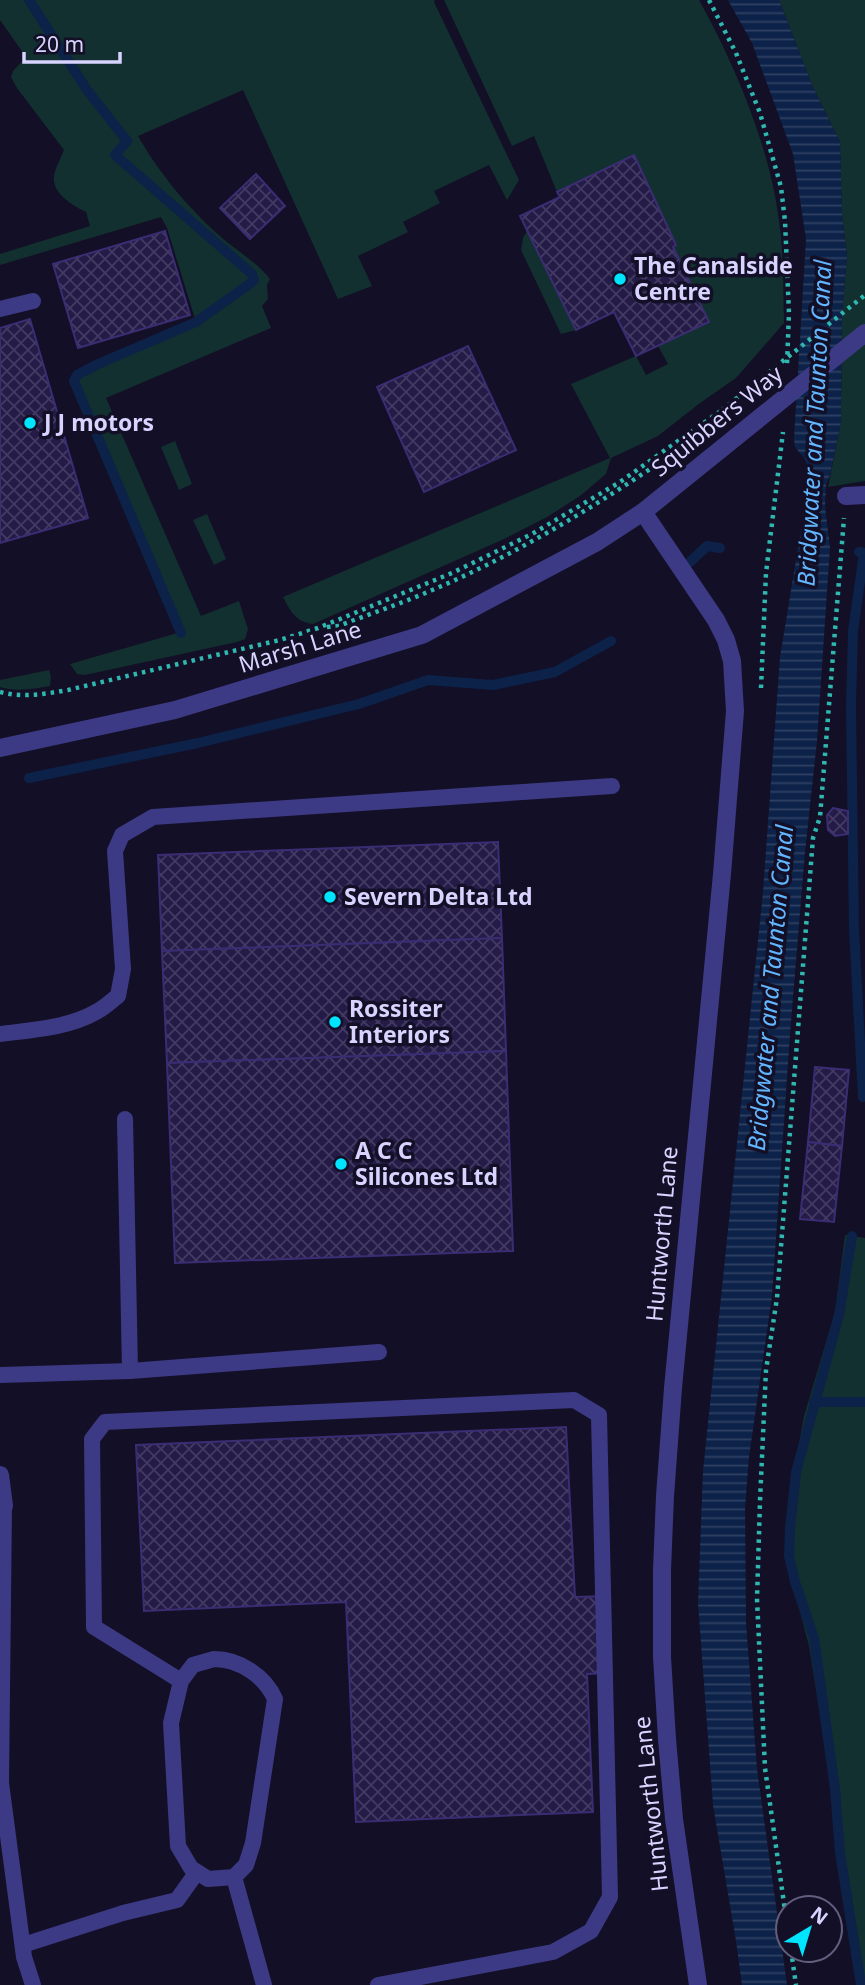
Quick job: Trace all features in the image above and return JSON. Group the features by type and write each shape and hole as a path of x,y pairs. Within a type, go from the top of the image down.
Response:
{"street":[{"name":"Squibbers Way","path":"597,542 643,512 865,333"},
{"path":"846,496 865,495"},
{"name":"Huntworth Lane","path":"643,512 716,620 726,640 732,661 735,710 673,1388 662,1570 662,1657 667,1739 674,1819 698,1985"},
{"name":"Marsh Lane","path":"0,748 175,710 422,635 597,542"},
{"path":"0,1475 4,1506"}],"lane":[{"path":"0,309 33,301"},
{"path":"0,1034 52,1027 79,1019 97,1012 118,996 123,969 115,851 122,835 153,817 612,786"},
{"path":"125,1119 130,1371"},
{"path":"0,1375 130,1371 379,1352"},
{"path":"181,1681 94,1628 92,1438 105,1422 574,1400 599,1415 610,1897 591,1931 553,1952 379,1985"},
{"path":"4,1506 1,1783 24,1957 33,1985"},
{"path":"214,1659 229,1659 269,1685 275,1699 253,1843 246,1865 234,1877 208,1879 191,1868 177,1846 171,1723 181,1681 193,1665 214,1659"},
{"path":"23,1945 123,1913 177,1900 197,1872"},
{"path":"234,1877 264,1985"}],"path":[{"path":"709,0 736,53 760,113 781,187 789,313 786,375"},
{"path":"0,692 9,695 39,695 68,690 281,640 318,628 452,573 532,534 620,482 722,410 865,295"},
{"path":"760,696 766,573 784,422"},
{"path":"318,628 339,626 417,596 503,556 599,502 674,453"},
{"path":"783,1894 765,1768 757,1599 760,1501 766,1370 777,1298 813,838 820,817 846,496"},
{"path":"793,1964 796,1985"}],"green space":[{"path":"0,0 435,0 519,180 507,200 489,165 434,191 440,203 403,222 408,232 358,256 372,286 338,299 243,90 138,136 165,177 186,202 221,237 270,279 267,285 268,299 262,306 271,328 106,398 201,616 239,601 248,629 245,639 85,675 77,674 70,664 181,632 74,381 94,366 196,322 167,228 161,217 0,265 0,254 90,226 86,212 64,198 56,188 55,173 64,150 11,77 26,57 0,20"},
{"path":"444,0 699,0 738,79 768,164 781,233 784,323 736,378 658,436 611,458 606,474 580,496 547,517 504,539 313,624 307,623 294,615 283,597 610,458 571,384 636,356 646,375 668,364 658,346 709,322 673,247 676,245 634,155 557,192 534,136 512,146"},
{"path":"779,0 865,0 865,481 828,487 841,422 842,312 847,256 842,215 840,142 812,85"},
{"path":"527,231 576,330 561,334 521,250"},
{"path":"175,441 192,484 179,490 161,447"},
{"path":"207,514 226,559 214,565 193,520"},
{"path":"49,670 50,686 19,690 0,687 0,680"},
{"path":"845,1235 865,1238 865,1985 858,1985 837,1861 833,1797 809,1646 786,1559 789,1497 804,1416 835,1312"}],"water":[{"name":"Bridgwater and Taunton Canal","path":"728,0 779,0 812,85 840,142 842,215 847,256 842,312 841,422 826,485 825,507 830,547 817,741 790,1034 772,1296 749,1457 745,1508 746,1622 757,1769 774,1894 774,1964 784,1964 787,1985 742,1985 713,1805 698,1603 703,1471 763,892 780,657 802,524 806,460 795,447 794,439 806,239 793,154 752,43"}],"building":[{"name":"The Canalside Centre","path":"634,155 676,245 673,247 709,322 636,356 614,312 576,330 520,216 560,197 557,192"},
{"path":"256,174 285,206 250,239 220,208"},
{"path":"165,231 190,315 78,348 53,264"},
{"name":"J J motors","path":"30,319 88,518 0,543 0,328"},
{"path":"468,346 516,450 424,492 377,387"},
{"path":"833,808 848,811 848,834 835,836 828,830 827,815"},
{"name":"Severn Delta Ltd","path":"498,842 502,938 162,951 158,855"},
{"name":"Rossiter Interiors","path":"502,938 506,1051 167,1063 162,951"},
{"name":"A C C Silicones Ltd","path":"506,1051 513,1251 175,1263 167,1063"},
{"path":"815,1067 849,1070 842,1146 808,1142"},
{"path":"808,1142 842,1146 834,1222 800,1219"},
{"path":"566,1427 575,1597 605,1596 609,1673 587,1674 593,1812 356,1822 346,1602 144,1611 136,1445"}],"waterway":[{"path":"29,0 87,90 127,141 115,155 252,274 254,280 196,322 98,364 77,375 74,381 181,633"},
{"path":"690,562 707,546 720,548"},
{"path":"859,552 864,553 853,631 851,707 854,930 863,1097"},
{"path":"29,778 198,743 359,704 428,680 493,685 555,672 611,641"},
{"path":"852,1236 839,1315 796,1472 789,1556 814,1638 835,1789 840,1853 861,1985"},
{"path":"814,1402 865,1402"}],"place":[{"name":"The Canalside Centre","path":"620,279"},
{"name":"J J motors","path":"30,423"},
{"name":"Severn Delta Ltd","path":"330,897"},
{"name":"Rossiter Interiors","path":"335,1022"},
{"name":"A C C Silicones Ltd","path":"341,1164"}]}
